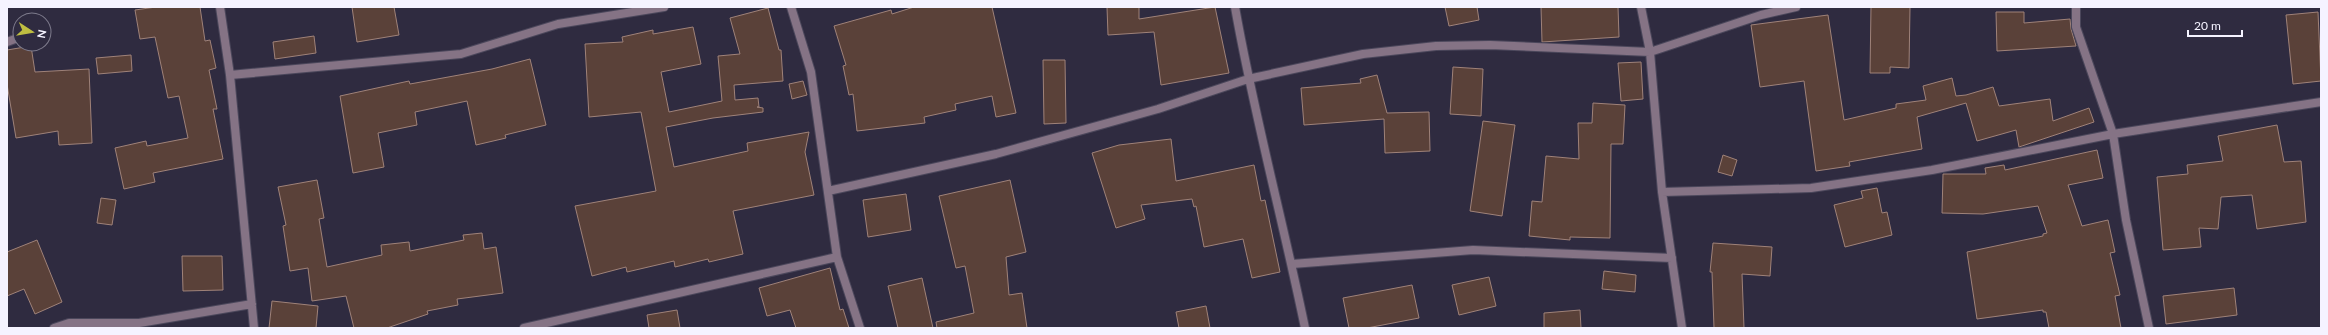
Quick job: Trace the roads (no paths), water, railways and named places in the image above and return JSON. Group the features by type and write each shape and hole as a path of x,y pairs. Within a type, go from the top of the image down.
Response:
{"street":[{"path":"220,7 230,75 254,328"},
{"path":"230,75 461,54 558,24 664,7"},
{"path":"792,7 811,72 837,257 860,328"},
{"path":"1235,7 1248,79 1292,264 1305,328"},
{"path":"1640,7 1650,52 1662,192 1682,328"},
{"path":"828,191 1018,148 1158,109 1248,79 1363,54 1436,46 1490,45 1650,52 1761,15 1796,7"},
{"path":"2076,7 2076,27 2113,134 2126,220 2149,328"},
{"path":"1662,192 1819,187 1932,170 2113,134 2321,102"},
{"path":"1292,264 1473,250 1672,258"},
{"path":"524,328 837,257"},
{"path":"54,328 69,323 139,323 252,304"}]}
